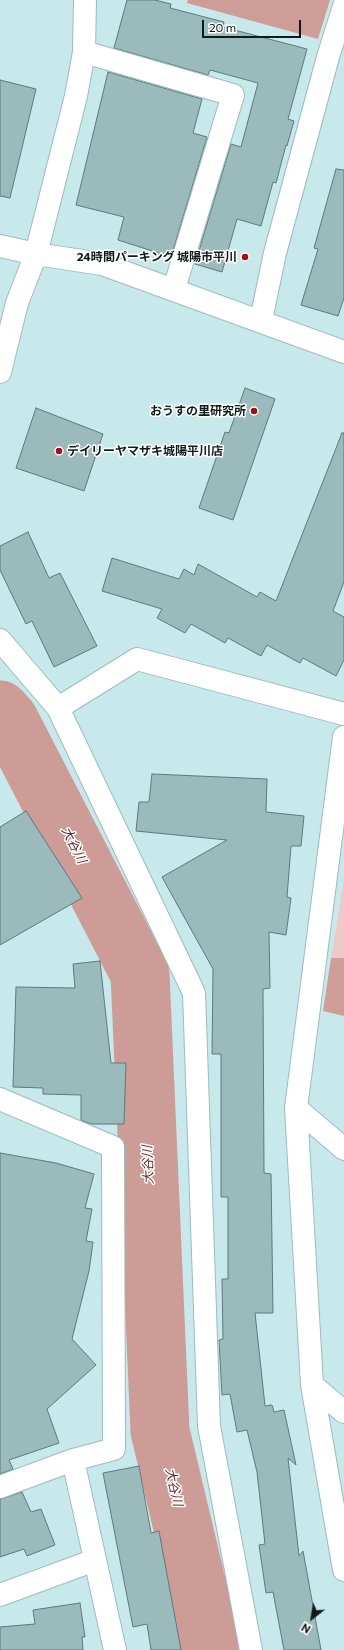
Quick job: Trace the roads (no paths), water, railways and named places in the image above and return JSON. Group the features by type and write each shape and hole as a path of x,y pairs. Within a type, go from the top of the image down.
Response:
{"street":[{"path":"0,372 17,303 36,254 76,96 84,52 85,0"},
{"path":"260,320 279,238 328,57 344,6"},
{"path":"84,52 233,95 174,290"},
{"path":"0,246 36,254 102,264 260,320 344,352"},
{"path":"0,640 58,708 194,993 210,1426 251,1650"},
{"path":"58,708 137,660 344,714"},
{"path":"344,737 296,1108 312,1385 344,1570"},
{"path":"0,1099 113,1147 114,1448 73,1460 0,1487"},
{"path":"296,1108 344,1149"},
{"path":"312,1385 344,1412"},
{"path":"73,1460 115,1650"},
{"path":"0,1595 95,1560"}],"waterway":[{"name":"大谷川","path":"0,710 9,720 140,974 160,1431 207,1628 209,1650"}],"place":[{"name":"24時間パーキング 城陽市平川","path":"245,257"},
{"name":"おうすの里研究所","path":"254,411"},
{"name":"デイリーヤマザキ城陽平川店","path":"59,451"}]}
